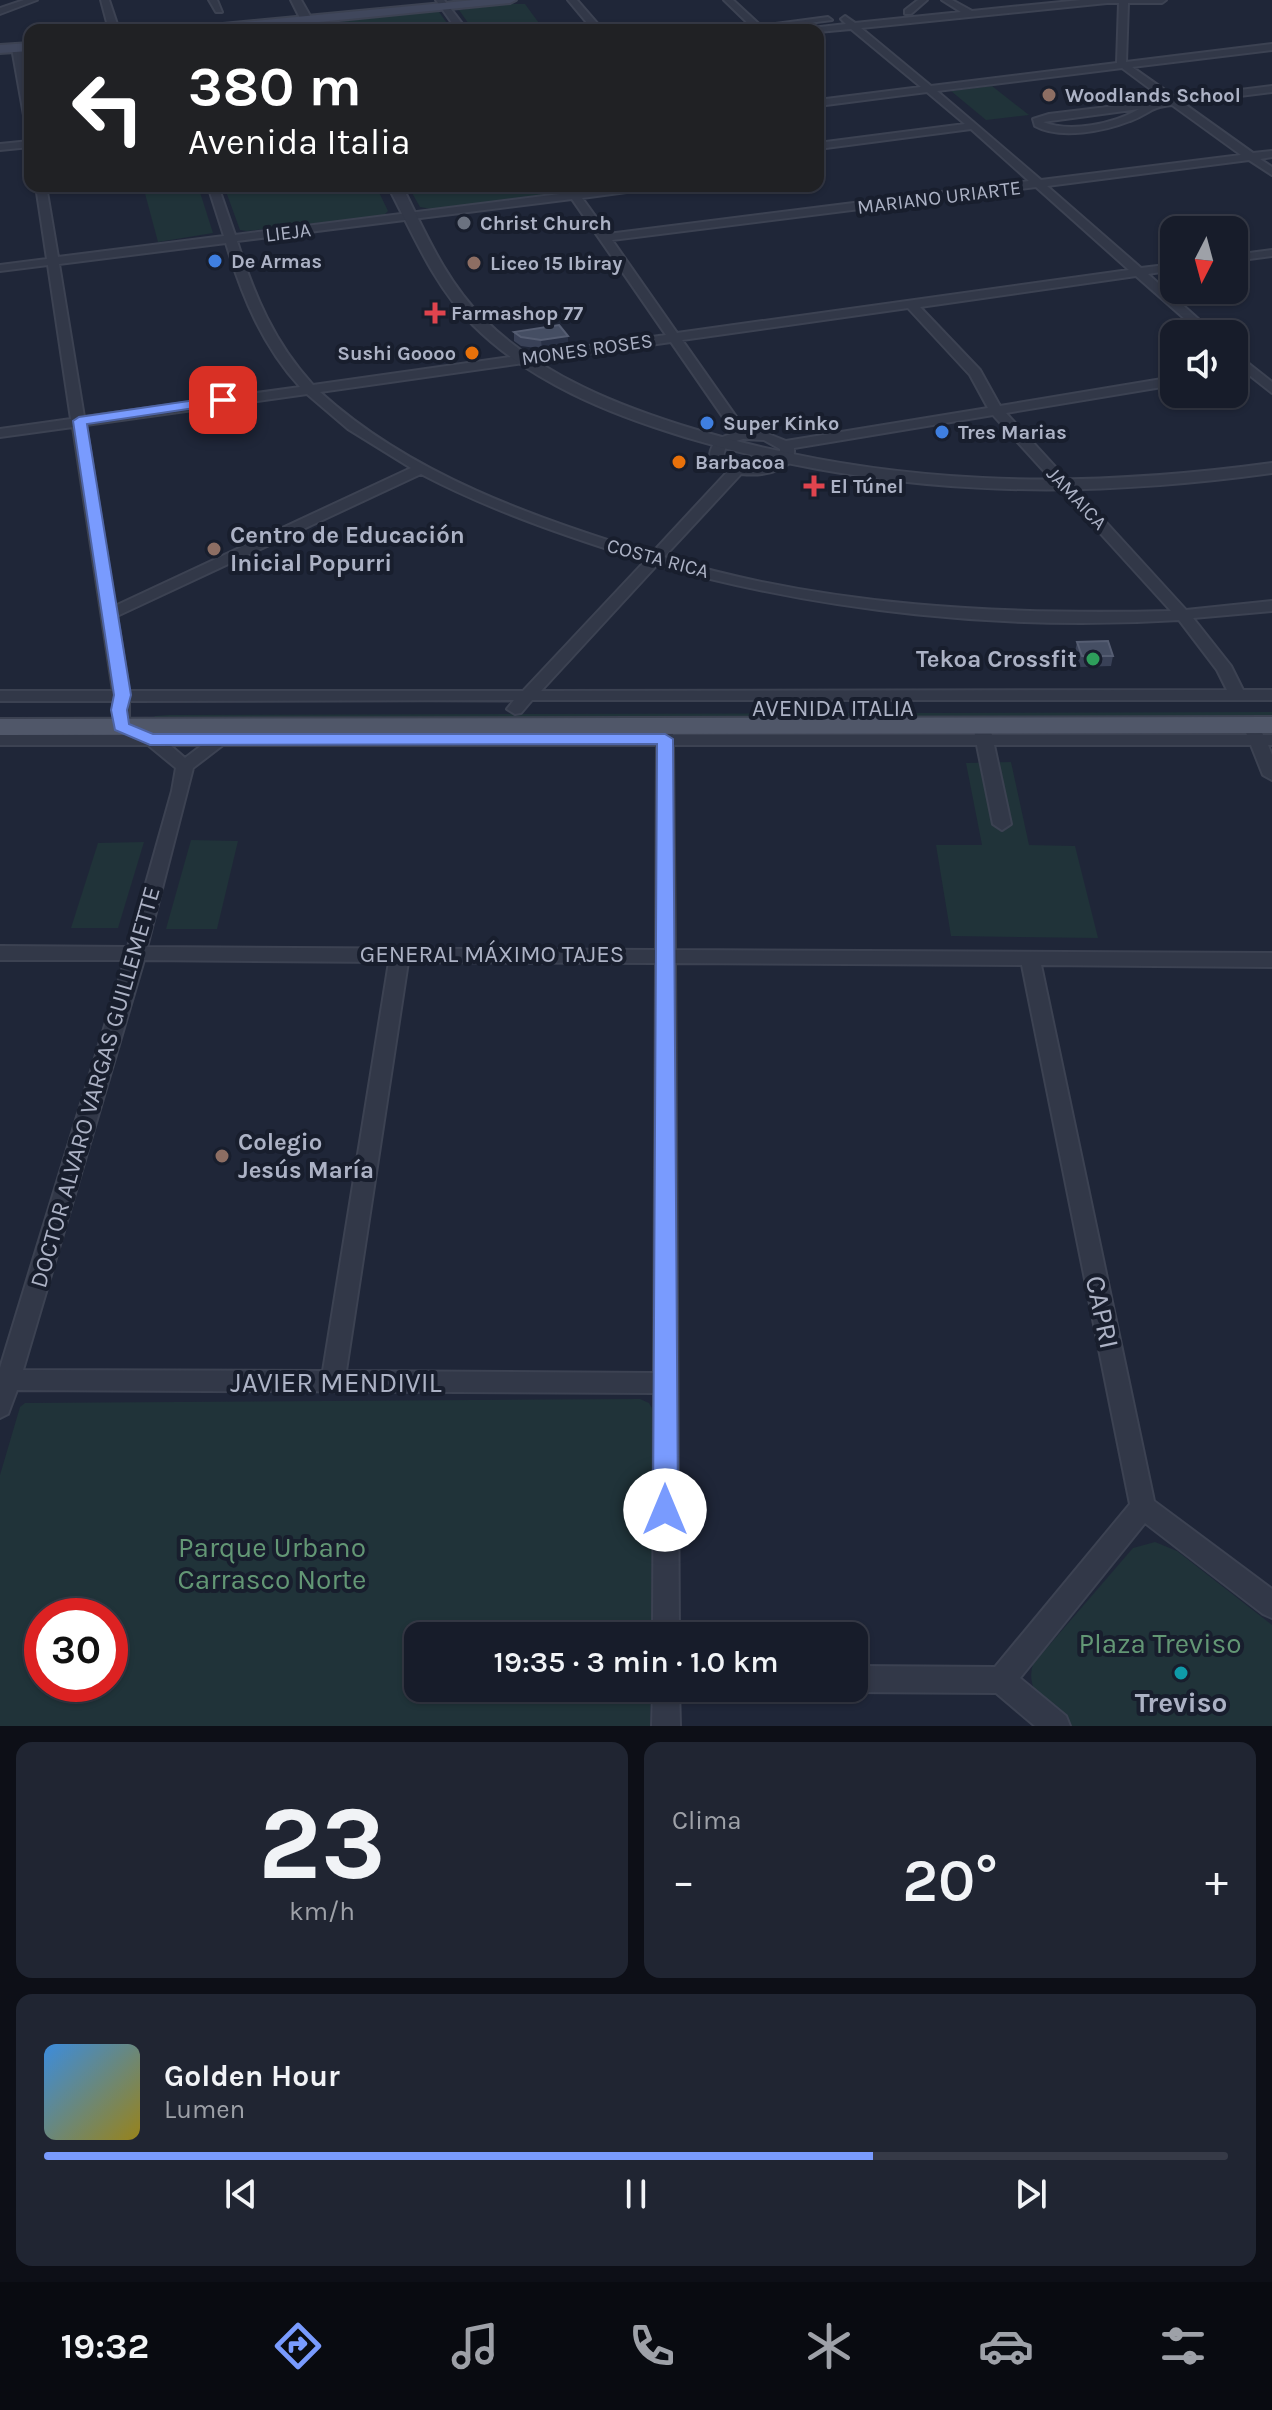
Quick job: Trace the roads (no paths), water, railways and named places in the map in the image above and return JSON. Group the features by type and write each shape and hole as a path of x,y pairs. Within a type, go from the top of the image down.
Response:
{"main road":[{"path":"315,24 442,3 508,0"},
{"path":"0,49 24,47"},
{"name":"AVENIDA ITALIA","path":"0,727 121,710 248,726 384,717 521,702 1272,707"},
{"name":"AVENIDA ITALIA","path":"0,711 121,710 384,717 665,732 1263,732"}],"street":[{"path":"0,11 33,0"},
{"path":"105,0 112,24"},
{"path":"213,0 219,10"},
{"path":"296,0 308,24"},
{"path":"572,0 593,24"},
{"path":"728,0 759,24"},
{"path":"908,12 923,0"},
{"path":"946,0 970,14"},
{"path":"824,28 908,12 1025,0"},
{"path":"821,24 970,14 1107,0 1162,0"},
{"path":"1125,1 1120,59 1123,65 1272,172"},
{"path":"442,3 458,24"},
{"path":"849,22 973,126 1193,320"},
{"path":"824,102 1272,47"},
{"path":"1149,105 1131,118 1116,123 1058,130 1040,126 1037,121 1049,117 1272,89"},
{"path":"824,145 973,126"},
{"path":"0,147 24,145"},
{"name":"MARIANO URIARTE","path":"605,238 1272,154"},
{"path":"42,192 110,614 121,710 150,740 185,766 220,739"},
{"name":"COSTA RICA","path":"215,192 252,304 272,345 309,388 359,429 420,469 540,522 653,559 787,589 918,607 1050,616 1183,615 1272,606"},
{"path":"398,192 462,306 492,336 560,381 616,408 721,443 752,451 786,452 906,479 1067,488 1164,483 1272,468"},
{"path":"573,192 742,435"},
{"name":"LIEJA","path":"0,268 411,217 573,192"},
{"path":"1248,256 1272,253"},
{"name":"MONES ROSES","path":"0,433 1160,269"},
{"name":"JAMAICA","path":"911,304 975,373 995,409 1183,615 1225,669 1238,696"},
{"path":"1250,369 1272,366"},
{"path":"1250,369 1272,389"},
{"path":"721,443 717,455 724,463 738,469 767,470 786,452 995,409 1160,383"},
{"path":"721,443 742,435 766,436 786,452"},
{"path":"110,614 420,469"},
{"path":"521,702 738,469"},
{"name":"AVENIDA ITALIA","path":"521,702 1272,695"},
{"name":"AVENIDA ITALIA","path":"0,696 121,710"},
{"name":"AVENIDA ITALIA","path":"0,740 220,739 384,717"},
{"name":"AVENIDA ITALIA","path":"220,739 248,726"},
{"path":"665,732 666,1622"},
{"path":"1263,732 1272,775"},
{"path":"983,733 1002,824"},
{"name":"DOCTOR ALVARO VARGAS GUILLEMETTE","path":"0,1407 136,954 181,791 185,766"},
{"name":"GENERAL MÁXIMO TAJES","path":"0,953 1272,960"},
{"path":"333,1382 400,954"},
{"name":"CAPRI","path":"1030,958 1143,1507"},
{"name":"JAVIER MENDIVIL","path":"8,1380 664,1383"},
{"path":"1001,1680 1143,1507 1272,1605"},
{"path":"868,1679 1001,1680 1056,1726"},
{"path":"666,1702 666,1726"}],"place":[{"name":"Woodlands School","path":"1049,95"},
{"name":"Christ Church","path":"464,223"},
{"name":"De Armas","path":"215,261"},
{"name":"Liceo 15 Ibiray","path":"474,263"},
{"name":"Farmashop 77","path":"435,313"},
{"name":"Sushi Goooo","path":"472,353"},
{"name":"Super Kinko","path":"707,423"},
{"name":"Tres Marias","path":"942,432"},
{"name":"Barbacoa","path":"679,462"},
{"name":"El Túnel","path":"814,486"},
{"name":"Centro de Educación Inicial Popurri","path":"214,549"},
{"name":"Tekoa Crossfit","path":"1093,659"},
{"name":"Colegio Jesús María","path":"222,1156"},
{"name":"Treviso","path":"1181,1673"}],"park label":[{"name":"Parque Urbano Carrasco Norte","path":"272,1563"},
{"name":"Plaza Treviso","path":"1160,1643"}]}
